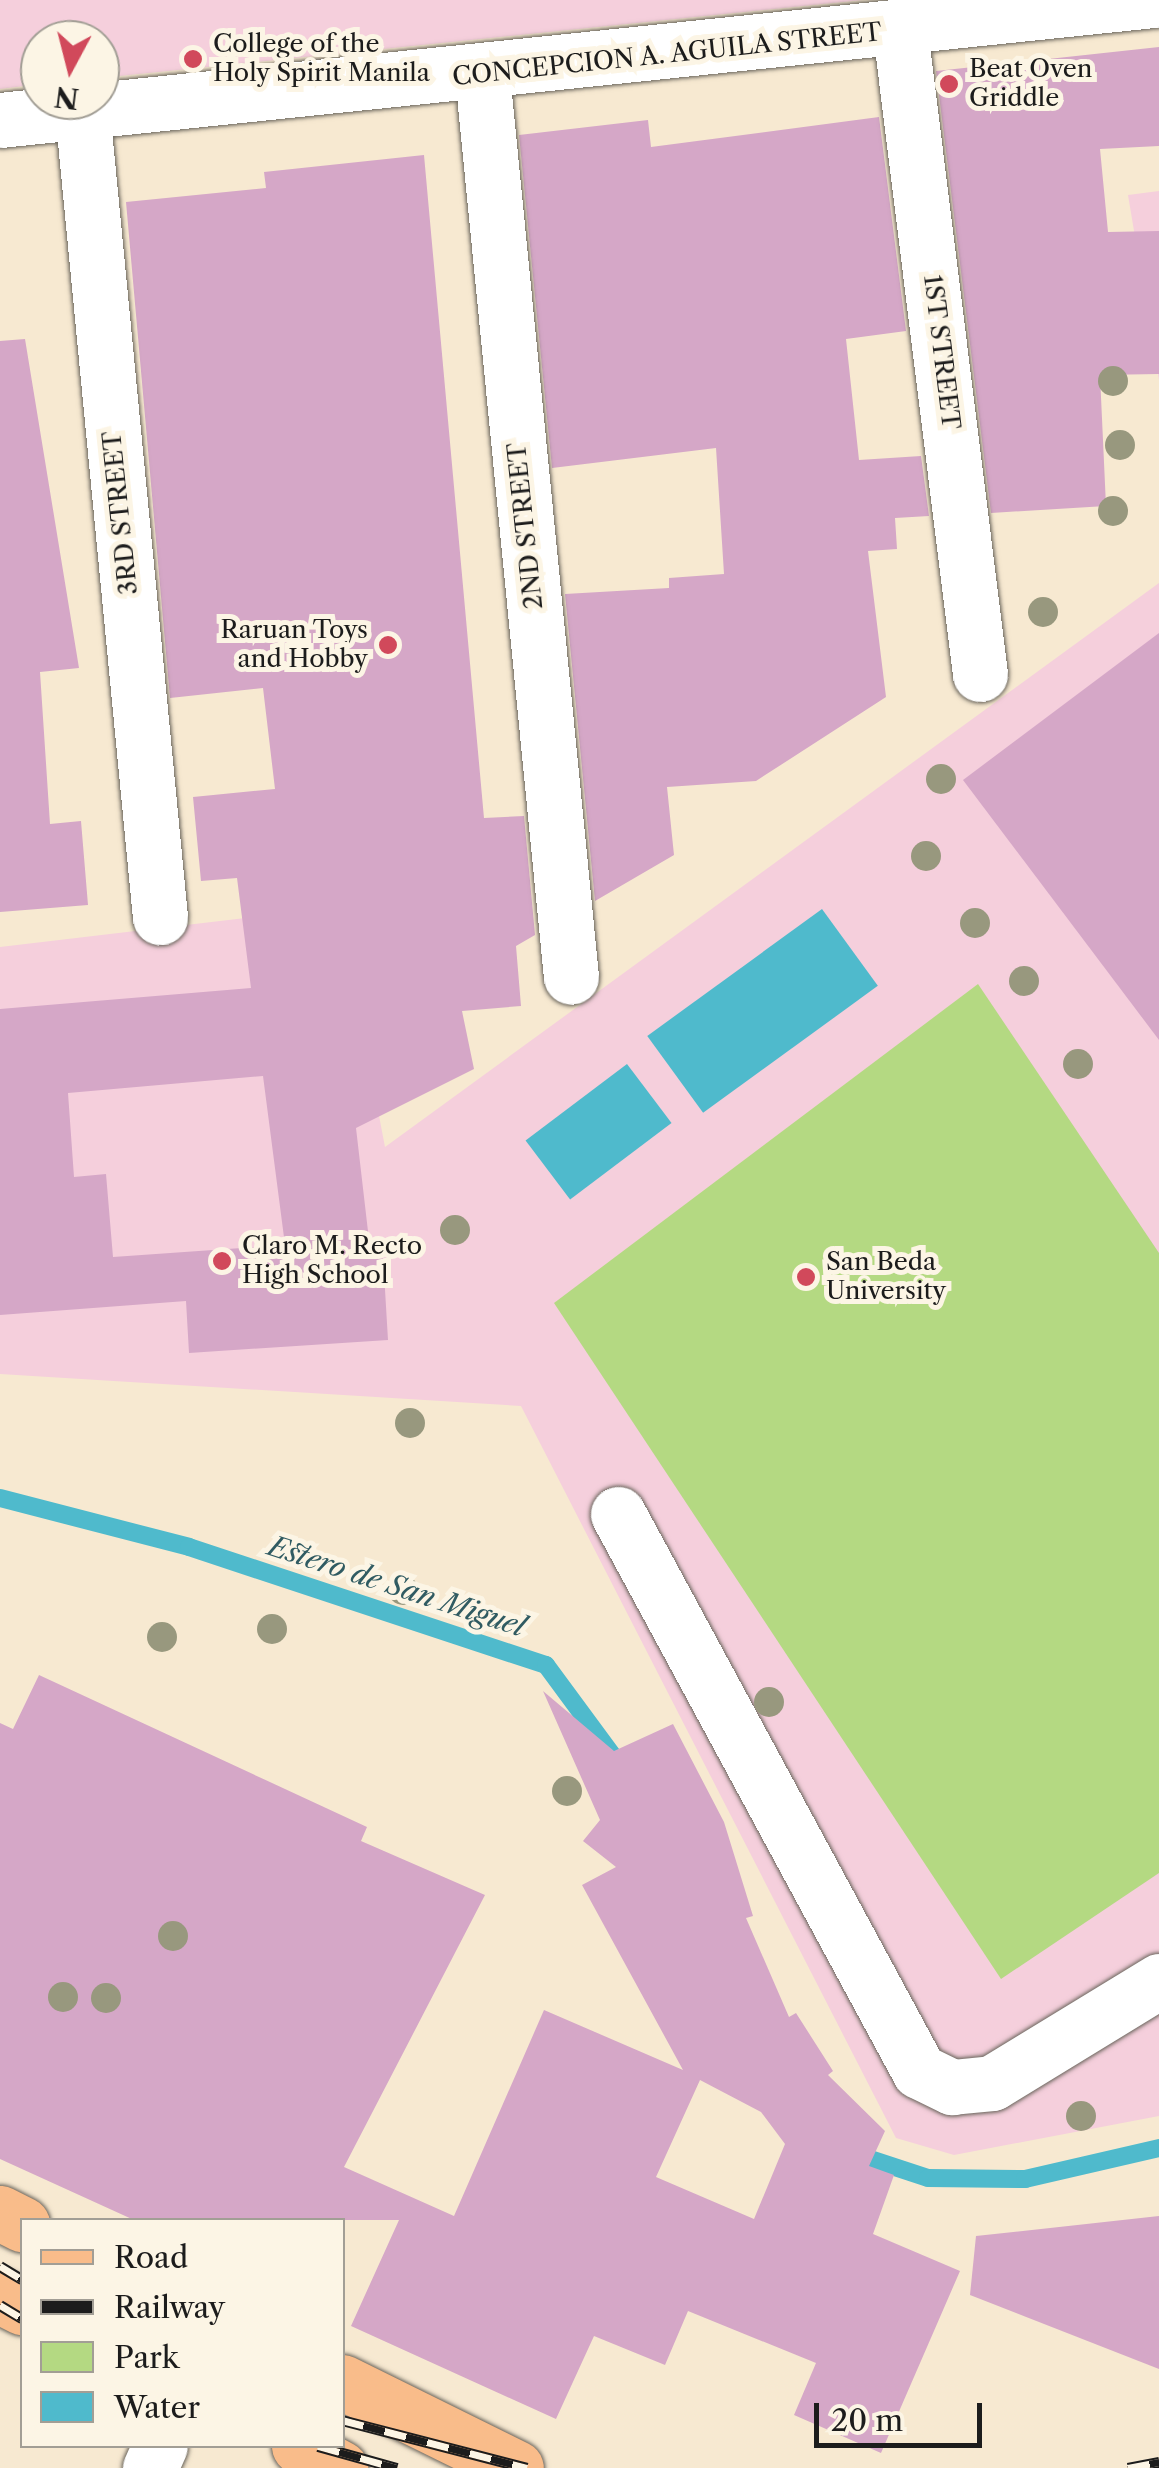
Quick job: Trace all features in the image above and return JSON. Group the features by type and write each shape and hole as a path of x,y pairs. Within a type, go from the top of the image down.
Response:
{"main road":[{"path":"345,2383 516,2468"},
{"path":"303,2448 340,2468"}],"street":[{"name":"CONCEPCION A. AGUILA STREET","path":"120,107 900,31 1154,0"},
{"name":"1ST STREET","path":"900,31 980,674"},
{"name":"2ND STREET","path":"482,74 570,977"},
{"name":"3RD STREET","path":"83,120 160,916"},
{"path":"618,1514 918,2071 952,2087 992,2083 1159,1981"}],"shaded area":[{"name":"College of the Holy Spirit Manila","path":"0,0 863,0 120,76 120,20 20,20 20,86 0,89"},
{"path":"1159,191 1159,380 1128,195"},
{"name":"San Beda University","path":"1159,583 1159,2116 954,2155 896,2138 521,1406 0,1374 0,947 339,907 385,1147"}],"green space":[{"path":"978,984 1159,1253 1159,1873 1001,1979 554,1303"}],"water":[{"path":"822,909 878,986 703,1113 647,1036"},
{"path":"627,1064 672,1123 570,1200 526,1140"}],"building":[{"path":"1159,47 1159,146 1100,149 1108,232 1159,231 1159,374 1100,375 1106,506 991,513 936,71"},
{"path":"879,117 906,331 846,339 859,460 921,456 929,516 895,518 897,549 868,551 886,697 756,781 667,787 674,855 595,901 565,594 669,588 669,578 724,574 716,448 552,468 519,135 648,120 651,147"},
{"path":"424,155 484,818 524,816 535,935 516,946 521,1006 462,1011 474,1069 356,1128 369,1240 382,1239 388,1340 189,1353 186,1301 0,1315 0,1009 251,988 237,878 201,881 193,797 275,789 263,688 170,698 126,202 266,188 264,172","holes":["263,1076 285,1245 113,1257 106,1174 74,1177 68,1093"]},
{"path":"25,339 79,668 40,672 50,824 81,821 88,905 0,912 0,341"},
{"path":"1159,633 1159,1040 963,780"},
{"path":"39,1675 367,1827 361,1841 485,1895 344,2167 454,2216 544,2010 683,2070 582,1885 616,1867 583,1841 600,1820 543,1691 614,1751 673,1724 724,1822 753,1916 746,1918 789,2017 796,2013 833,2071 828,2075 885,2131 869,2166 894,2175 873,2234 960,2271 881,2453 794,2415 816,2363 688,2311 665,2365 594,2336 556,2419 351,2326 399,2220 130,2218 0,2159 0,1723 13,1729","holes":["700,2080 761,2112 785,2144 754,2219 656,2177"]},
{"path":"1159,2216 1159,2369 970,2295 976,2236"}],"waterway":[{"name":"Estero de San Miguel","path":"0,1498 189,1547 546,1665 616,1760"},
{"name":"Estero de San Miguel","path":"852,2153 928,2178 1025,2179 1159,2148"}],"railway":[{"path":"0,2266 20,2278"},
{"path":"0,2305 20,2317"},
{"path":"345,2421 527,2468"},
{"path":"325,2448 397,2468"},
{"path":"1128,2468 1159,2462"}],"place":[{"name":"College of the Holy Spirit Manila","path":"193,59"},
{"name":"Beat Oven Griddle","path":"949,84"},
{"name":"Raruan Toys and Hobby","path":"388,645"},
{"name":"Claro M. Recto High School","path":"222,1261"},
{"name":"San Beda University","path":"806,1277"}]}
